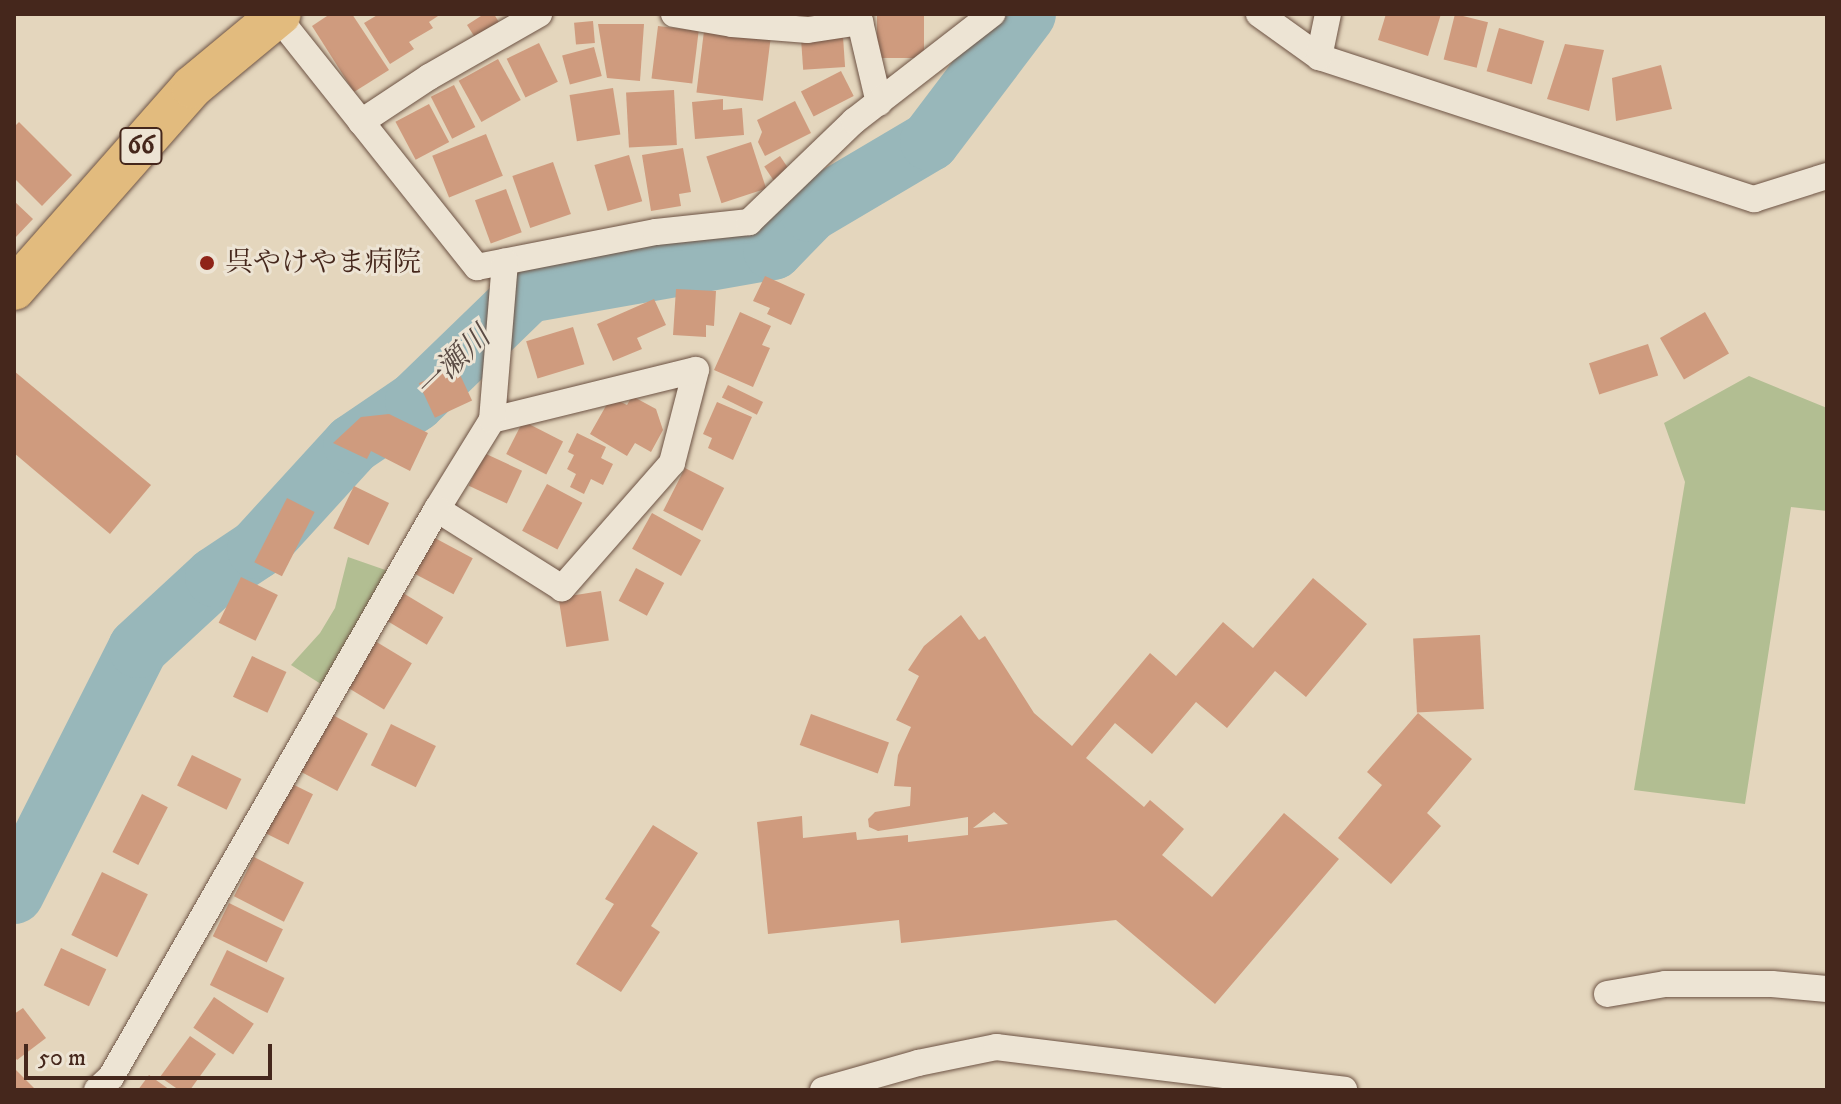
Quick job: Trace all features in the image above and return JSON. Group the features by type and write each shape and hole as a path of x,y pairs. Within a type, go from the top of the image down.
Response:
{"main road":[{"name":"66","path":"14,289 192,87 278,15"}],"street":[{"path":"361,122 429,77 539,14"},
{"path":"674,14 732,24 808,30 860,22 879,103"},
{"path":"278,15 477,267 656,232 749,222 854,121 992,14"},
{"path":"1259,14 1319,57 1754,199 1827,176"},
{"path":"1319,57 1328,14"},
{"path":"97,1090 111,1077 437,509 492,420 505,262"},
{"path":"437,509 562,588 672,463 696,370 492,420"},
{"path":"1607,994 1665,984 1772,984 1827,989"},
{"path":"823,1090 918,1063 996,1047 1344,1090"}],"green space":[{"path":"1749,376 1827,408 1827,511 1791,507 1745,804 1634,790 1685,482 1664,423"},
{"path":"348,557 394,573 324,686 291,665 320,633 335,608"}],"building":[{"path":"330,14 352,14 389,70 354,92 312,26"},
{"path":"379,14 441,14 429,22 433,28 409,42 414,49 390,64 364,23"},
{"path":"484,14 494,14 500,24 476,39 467,25"},
{"path":"877,14 924,14 924,58 877,58"},
{"path":"1386,14 1441,14 1428,56 1378,40"},
{"path":"1455,14 1488,22 1477,68 1444,60"},
{"path":"593,21 595,43 576,45 574,23"},
{"path":"598,24 644,24 640,81 607,78"},
{"path":"658,26 699,31 692,84 652,79"},
{"path":"1499,28 1544,41 1532,84 1487,71"},
{"path":"704,31 771,39 763,101 696,93"},
{"path":"843,37 845,67 803,70 801,40"},
{"path":"539,43 558,82 525,97 507,59"},
{"path":"1565,44 1604,50 1589,111 1547,99"},
{"path":"594,47 602,76 570,85 562,56"},
{"path":"498,59 521,100 481,122 459,81"},
{"path":"1661,65 1672,109 1616,121 1612,78"},
{"path":"841,71 854,96 814,116 801,91"},
{"path":"454,85 475,127 452,139 431,97"},
{"path":"613,88 620,134 577,141 570,95"},
{"path":"674,90 677,145 629,147 626,93"},
{"path":"723,99 723,110 742,108 744,135 695,139 692,102"},
{"path":"795,101 811,133 765,156 758,142 762,132 757,120"},
{"path":"429,104 449,142 416,160 395,122"},
{"path":"19,122 72,175 42,206 14,178 14,127"},
{"path":"486,134 503,176 449,197 432,156"},
{"path":"751,142 766,189 721,203 706,157"},
{"path":"683,148 691,192 679,194 681,206 651,211 642,155"},
{"path":"629,155 642,201 608,211 594,165"},
{"path":"780,156 790,171 774,182 764,167"},
{"path":"553,162 571,214 530,228 512,176"},
{"path":"506,189 522,232 491,244 475,200"},
{"path":"14,201 33,219 14,239"},
{"path":"765,276 805,294 791,325 767,314 770,308 753,301"},
{"path":"676,289 716,291 714,326 706,325 706,337 673,335"},
{"path":"654,299 666,325 637,338 642,349 613,361 597,324"},
{"path":"740,312 771,326 762,345 770,348 753,387 714,370"},
{"path":"1705,312 1729,354 1684,380 1660,338"},
{"path":"573,327 584,364 538,379 526,341"},
{"path":"1648,344 1658,375 1599,395 1589,363"},
{"path":"456,366 472,400 435,418 419,383"},
{"path":"14,371 151,485 110,534 14,453"},
{"path":"728,385 763,402 757,415 722,398"},
{"path":"632,396 656,409 663,430 651,452 635,443 627,456 590,434 611,397 627,405"},
{"path":"717,402 752,417 733,460 708,448 712,438 703,434"},
{"path":"389,414 428,433 410,471 371,451 367,459 333,443 361,417"},
{"path":"523,421 563,441 546,474 506,454"},
{"path":"577,433 606,447 601,458 613,464 603,485 591,479 584,494 570,487 576,474 567,469 574,455 568,452"},
{"path":"484,453 522,471 507,503 469,486"},
{"path":"685,468 724,488 702,531 663,511"},
{"path":"547,484 582,503 557,550 522,531"},
{"path":"354,486 389,503 368,545 333,528"},
{"path":"287,498 315,512 282,576 254,562"},
{"path":"652,513 701,540 681,576 632,549"},
{"path":"433,537 473,558 453,594 414,573"},
{"path":"636,568 664,583 647,616 619,601"},
{"path":"241,577 278,595 255,641 219,623"},
{"path":"1313,578 1367,624 1306,697 1275,671 1227,728 1196,702 1152,754 1115,723 1086,758 1144,807 1150,800 1184,829 1162,855 1212,897 1284,813 1339,859 1215,1004 1116,920 901,943 899,920 768,934 757,822 802,816 803,838 856,832 857,840 908,835 908,842 968,835 968,817 878,831 869,827 868,819 875,812 910,806 911,787 894,786 898,755 911,727 896,720 919,676 908,670 924,646 961,615 979,640 985,636 1034,713 1072,746 1150,653 1176,676 1223,622 1253,648","holes":["994,812 1008,824 973,828"]},
{"path":"601,591 609,640 566,647 559,598"},
{"path":"403,593 443,617 427,645 387,620"},
{"path":"1480,635 1484,709 1417,712 1413,639"},
{"path":"375,641 412,663 384,709 347,687"},
{"path":"252,656 286,672 267,713 233,697"},
{"path":"329,713 368,734 337,791 298,770"},
{"path":"1418,713 1472,759 1427,813 1441,826 1391,884 1338,838 1382,785 1367,772"},
{"path":"811,714 889,742 878,773 800,745"},
{"path":"391,724 436,746 416,787 371,765"},
{"path":"192,755 241,779 227,810 177,786"},
{"path":"286,781 313,794 288,844 261,831"},
{"path":"142,794 168,807 138,865 112,852"},
{"path":"653,825 698,853 651,926 660,932 621,992 576,964 614,904 605,899"},
{"path":"254,857 304,882 284,922 234,896"},
{"path":"102,872 148,894 117,957 71,935"},
{"path":"229,903 283,929 267,963 213,936"},
{"path":"61,948 106,969 89,1006 44,985"},
{"path":"227,950 285,978 267,1013 210,985"},
{"path":"214,997 254,1024 233,1055 193,1028"},
{"path":"23,1008 46,1038 17,1060 14,1056 14,1014"},
{"path":"190,1036 216,1054 190,1090 179,1090 160,1077"},
{"path":"14,1068 36,1090 14,1090"},
{"path":"149,1075 170,1090 138,1090"}],"waterway":[{"name":"一瀬川","path":"14,894 138,648 215,577 257,549 353,444 415,402 528,293 773,250 810,212 930,141 1026,14"}],"place":[{"name":"呉やけやま病院","path":"207,263"}]}
